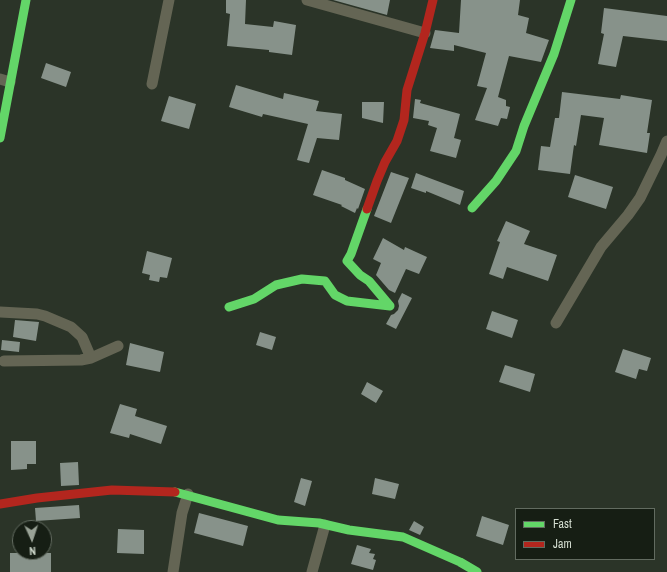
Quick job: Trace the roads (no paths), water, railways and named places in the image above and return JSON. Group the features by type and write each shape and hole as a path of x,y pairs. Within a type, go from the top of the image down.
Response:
{"street":[{"path":"0,138 5,81 26,0"},
{"path":"152,84 169,0"},
{"path":"307,0 425,33"},
{"path":"229,307 254,299 276,285 302,280 325,281 335,295 347,301 390,306 379,292 347,261 351,254 377,181 385,162 397,141 404,120 407,90 425,33 433,0"},
{"path":"472,208 496,180 516,151 524,126 554,54 571,0"},
{"path":"556,323 601,247 640,198 662,156 667,141"},
{"path":"0,312 37,314 71,327 82,337 91,358"},
{"path":"4,361 81,360 91,358 118,346"},
{"path":"0,504 37,498 112,490 178,492 278,520 325,524 349,530 403,537 460,562 476,572"},
{"path":"174,572 182,512 188,494"},
{"path":"312,572 325,524"}]}
